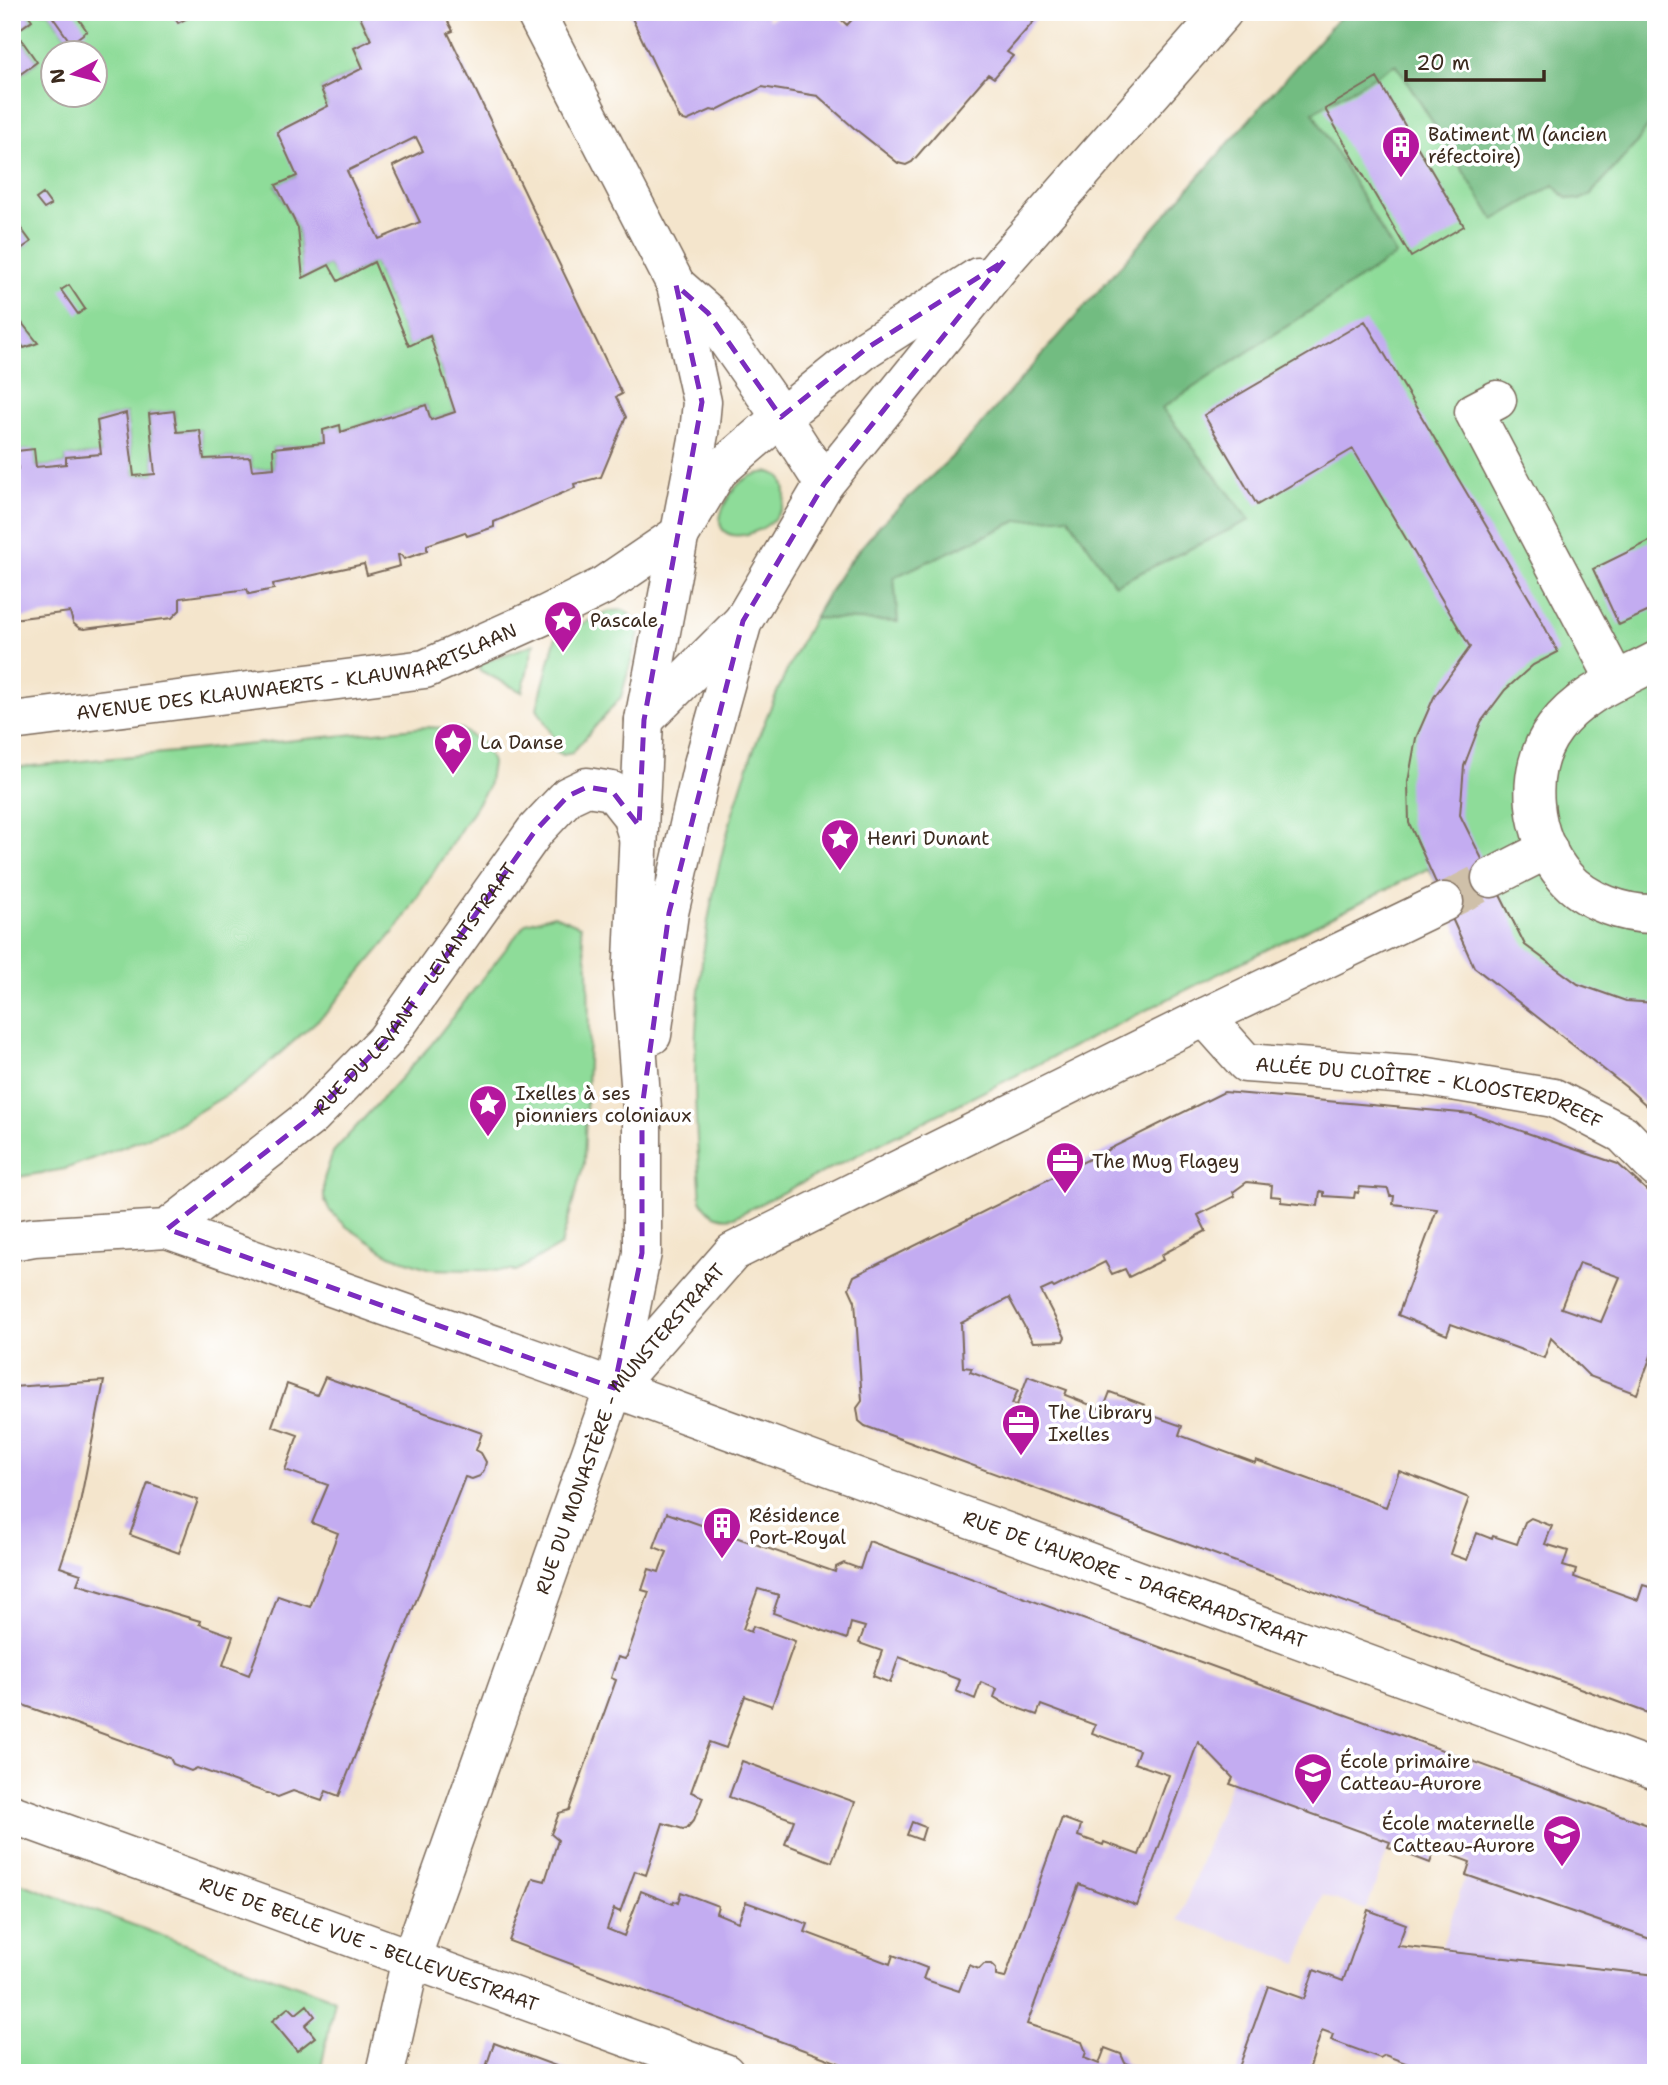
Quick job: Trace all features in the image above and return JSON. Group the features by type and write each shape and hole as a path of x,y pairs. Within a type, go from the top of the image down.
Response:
{"street":[{"path":"535,12 676,285 702,402 699,434 681,533 644,720 632,982 642,1108 642,1253 614,1388"},
{"path":"644,720 743,621 824,484 1004,261 1223,12"},
{"path":"681,533 718,471 781,417 867,348 1004,261"},
{"path":"676,285 708,313 824,484"},
{"path":"1497,400 1474,412 1616,681"},
{"name":"AVENUE DES KLAUWAERTS - KLAUWAARTSLAAN","path":"12,721 425,669 603,586 681,533"},
{"path":"642,1108 669,913 703,764 743,621"},
{"path":"1656,661 1581,700 1553,729 1537,766 1533,806 1548,849 1565,878 1598,902 1636,915 1656,914"},
{"name":"RUE DU LEVANT - LEVANTSTRAAT","path":"167,1229 312,1116 386,1040 535,831 568,796 587,788 612,791 631,815 639,839"},
{"path":"1492,877 1548,849"},
{"name":"RUE DU MONASTÈRE - MUNSTERSTRAAT","path":"385,2073 411,1959 614,1388 733,1252 1205,1017 1444,902"},
{"name":"ALLÉE DU CLOÎTRE - KLOOSTERDREEF","path":"1205,1017 1246,1063 1422,1076 1554,1098 1623,1134 1656,1168"},
{"path":"12,1241 34,1237 167,1229"},
{"name":"RUE DE L'AURORE - DAGERAADSTRAAT","path":"167,1229 614,1388 1656,1770"},
{"name":"RUE DE BELLE VUE - BELLEVUESTRAAT","path":"12,1814 725,2073"}],"highlighted area":[{"path":"1004,261 824,484 743,621 669,913 642,1108 642,1253 614,1388 167,1229 312,1116 386,1040 535,831 568,796 587,787 612,791 639,826 644,720 702,402 676,285 708,313 781,417 867,348"}],"shaded area":[{"name":"École primaire Catteau-Aurore","path":"1267,1686 1427,1745 1366,1910 1323,1895 1298,1963 1179,1920"},
{"name":"École maternelle Catteau-Aurore","path":"1500,1772 1656,1828 1656,1975 1440,1952"}],"green space":[{"path":"26,12 49,12 67,38 38,38 38,108 108,108 108,38 71,38 74,12 171,12 179,22 199,12 358,12 371,40 354,48 363,68 321,89 328,106 297,176 276,186 298,228 303,278 329,265 339,281 374,262 409,345 430,336 455,412 431,420 426,405 341,431 339,425 324,430 324,443 273,448 274,468 252,470 250,457 204,459 200,430 177,432 174,411 149,414 155,474 134,476 126,413 97,421 101,454 66,457 66,464 36,467 34,450 17,451 18,469 12,468 12,332 24,348 37,343 19,319 12,323 12,255 30,242 12,216 12,65 20,75 37,62 16,32 32,21"},
{"path":"1344,12 1656,12 1656,1114 1437,884 1429,868 734,1217 714,1215 701,1200 695,1080 700,979 707,929 728,830 743,782 779,688 808,628 855,554 972,436"},
{"path":"1344,12 1656,12 1656,115 1634,146 1591,194 1580,200 1566,198 1554,185 1494,220 1396,64 1313,112 1396,255 1162,408 1250,520 1115,585 1068,517 1017,521 894,577 898,622 814,618 843,570 880,525 955,454"},
{"path":"770,472 780,476 785,496 779,513 766,526 750,534 734,535 723,530 720,517 734,489 747,478"},
{"path":"624,610 637,621 639,633 621,697 572,753 563,755 556,752 552,735 537,708 556,636 609,611"},
{"path":"534,644 522,692 479,670 482,663"},
{"path":"426,727 461,729 485,745 492,763 488,787 399,926 327,1012 245,1084 169,1129 65,1169 12,1178 12,768"},
{"path":"554,915 580,926 588,967 589,1036 584,1163 561,1245 516,1271 430,1269 390,1255 347,1227 329,1210 324,1198 324,1179 333,1152 430,1046 526,923"},
{"path":"12,1880 335,2000 320,2073 12,2073"}],"building":[{"path":"12,12 26,12 32,20 16,32 37,62 19,75 12,65"},
{"path":"49,12 74,12 87,31 78,38 67,38"},
{"path":"171,12 199,12 178,23"},
{"path":"358,12 443,12 453,31 448,33 622,394 616,397 626,417 601,477 574,484 575,488 494,522 494,527 467,536 465,532 427,545 427,551 404,559 398,555 400,566 367,575 364,564 273,584 274,589 249,594 247,589 180,598 180,610 172,618 84,629 73,623 70,612 12,619 12,468 18,469 17,451 34,449 36,467 66,464 66,457 101,454 97,421 126,413 134,476 155,474 149,414 174,411 177,432 200,430 204,459 250,457 252,470 274,468 273,448 324,443 323,430 340,425 341,432 426,405 431,420 455,412 430,336 409,346 374,262 338,281 329,265 303,278 298,228 276,185 297,176 277,132 328,106 321,89 363,68 354,48 371,40","holes":["416,137 423,151 393,166 420,222 379,239 347,171"]},
{"path":"629,12 765,12 769,20 785,12 833,12 847,25 859,12 1042,12 1007,52 1013,56 994,78 988,74 912,162 906,165 898,163 818,96 762,87 715,111 711,110 687,121 680,119"},
{"name":"Batiment M (ancien réfectoire)","path":"1377,78 1464,226 1411,257 1325,109"},
{"path":"43,194 51,205 44,209 36,199"},
{"path":"12,216 31,242 12,255"},
{"path":"69,285 85,309 78,314 61,290"},
{"path":"18,318 38,343 24,348 12,332 12,323"},
{"path":"1365,321 1558,652 1533,665 1505,690 1481,722 1464,766 1460,815 1525,945 1578,984 1626,1001 1656,1003 1656,1114 1626,1087 1474,967 1409,823 1408,782 1416,738 1434,697 1470,647 1353,449 1257,505 1204,415"},
{"path":"1656,538 1656,608 1619,625 1593,569"},
{"path":"1224,1092 1472,1114 1618,1164 1656,1199 1656,1342 1637,1394 1589,1376 1551,1338 1544,1358 1451,1324 1447,1335 1398,1315 1437,1209 1393,1204 1394,1196 1390,1196 1388,1189 1360,1187 1354,1198 1324,1196 1324,1192 1320,1191 1318,1206 1281,1202 1281,1197 1271,1196 1272,1185 1247,1182 1233,1192 1235,1196 1198,1215 1206,1231 1161,1255 1163,1260 1129,1277 1125,1269 1112,1274 1105,1262 1054,1288 1052,1286 1041,1291 1065,1337 1063,1341 1033,1342 1009,1298 961,1323 963,1367 972,1368 970,1372 1018,1390 1012,1404 1017,1405 1028,1376 1067,1390 1065,1395 1103,1410 1110,1392 1145,1405 1142,1412 1182,1426 1179,1435 1386,1507 1399,1471 1432,1483 1469,1498 1450,1554 1467,1560 1477,1533 1517,1544 1525,1522 1531,1518 1552,1526 1545,1544 1568,1551 1563,1566 1576,1570 1574,1577 1638,1600 1643,1585 1656,1589 1656,1716 865,1426 859,1421 857,1408 862,1401 855,1301 849,1288 854,1276","holes":["1579,1263 1620,1277 1601,1322 1561,1308"]},
{"path":"325,1377 482,1433 476,1450 486,1462 480,1476 472,1479 465,1477 339,1796 326,1791 322,1801 293,1791 278,1797 197,1768 191,1771 173,1764 170,1758 12,1701 12,1387 104,1381 78,1513 60,1567 81,1574 77,1584 200,1621 199,1624 233,1636 223,1665 249,1675 278,1596 310,1607 338,1533 312,1523 328,1485 285,1470 298,1435 272,1426 287,1384 317,1395"},
{"path":"148,1483 198,1500 179,1553 130,1535"},
{"path":"667,1513 835,1572 836,1567 844,1563 860,1569 869,1541 1656,1828 1656,1941 1466,1875 1470,1862 1435,1849 1430,1863 1388,1847 1390,1842 1230,1784 1233,1778 1198,1742 1137,1906 1079,1884 1027,2024 1082,2042 1086,2052 1084,2058 1099,2064 1105,2048 1121,2054 1125,2063 1143,2070 1145,2066 1158,2069 1159,2073 866,2073 509,1941 533,1878 545,1881 558,1840 551,1834 559,1813 569,1810 616,1680 611,1678 618,1657 625,1659 627,1656 649,1592 642,1590 649,1569 659,1572 667,1552 654,1547","holes":["758,1589 779,1595 773,1613 847,1639 851,1623 865,1627 859,1643 882,1651 873,1676 890,1683 899,1657 960,1680 956,1691 975,1699 981,1682 997,1689 994,1697 1006,1704 1037,1715 1041,1705 1095,1725 1092,1733 1139,1750 1134,1763 1169,1775 1139,1855 1078,1836 1081,1825 1062,1818 1005,1978 996,1976 996,1969 991,1964 984,1964 979,1969 969,1965 959,1991 923,1979 927,1968 893,1955 890,1964 805,1932 808,1924 746,1902 738,1922 716,1913 718,1906 681,1892 678,1903 674,1901 673,1904 641,1891 624,1936 607,1929 614,1909 620,1912 635,1871 646,1875 663,1823 683,1829 694,1820 703,1797 691,1792 709,1742 726,1748 745,1696 772,1706 795,1641 753,1626 751,1632 743,1629"]},
{"path":"742,1761 855,1802 832,1862 785,1844 794,1820 729,1797"},
{"path":"912,1822 925,1827 921,1840 907,1835"},
{"path":"1368,1910 1406,1924 1398,1946 1656,1975 1656,2073 1423,2073 1424,2070 1385,2055 1380,2058 1331,2040 1333,2034 1322,2030 1308,2073 1237,2073 1268,1986 1304,1999 1314,1970 1343,1981"},
{"path":"307,2005 315,2016 305,2025 315,2037 297,2051 272,2021 289,2007 296,2014"},
{"path":"494,2043 572,2072 572,2073 484,2073"}],"tunnel":[{"path":"1444,902 1491,878"}],"place":[{"name":"Batiment M (ancien réfectoire)","path":"1401,179"},
{"name":"Pascale","path":"563,654"},
{"name":"La Danse","path":"453,776"},
{"name":"Henri Dunant","path":"840,872"},
{"name":"Ixelles à ses pionniers coloniaux","path":"488,1138"},
{"name":"The Mug Flagey","path":"1065,1195"},
{"name":"The Library Ixelles","path":"1021,1457"},
{"name":"Résidence Port-Royal","path":"722,1560"},
{"name":"École primaire Catteau-Aurore","path":"1313,1806"},
{"name":"École maternelle Catteau-Aurore","path":"1562,1868"}]}
